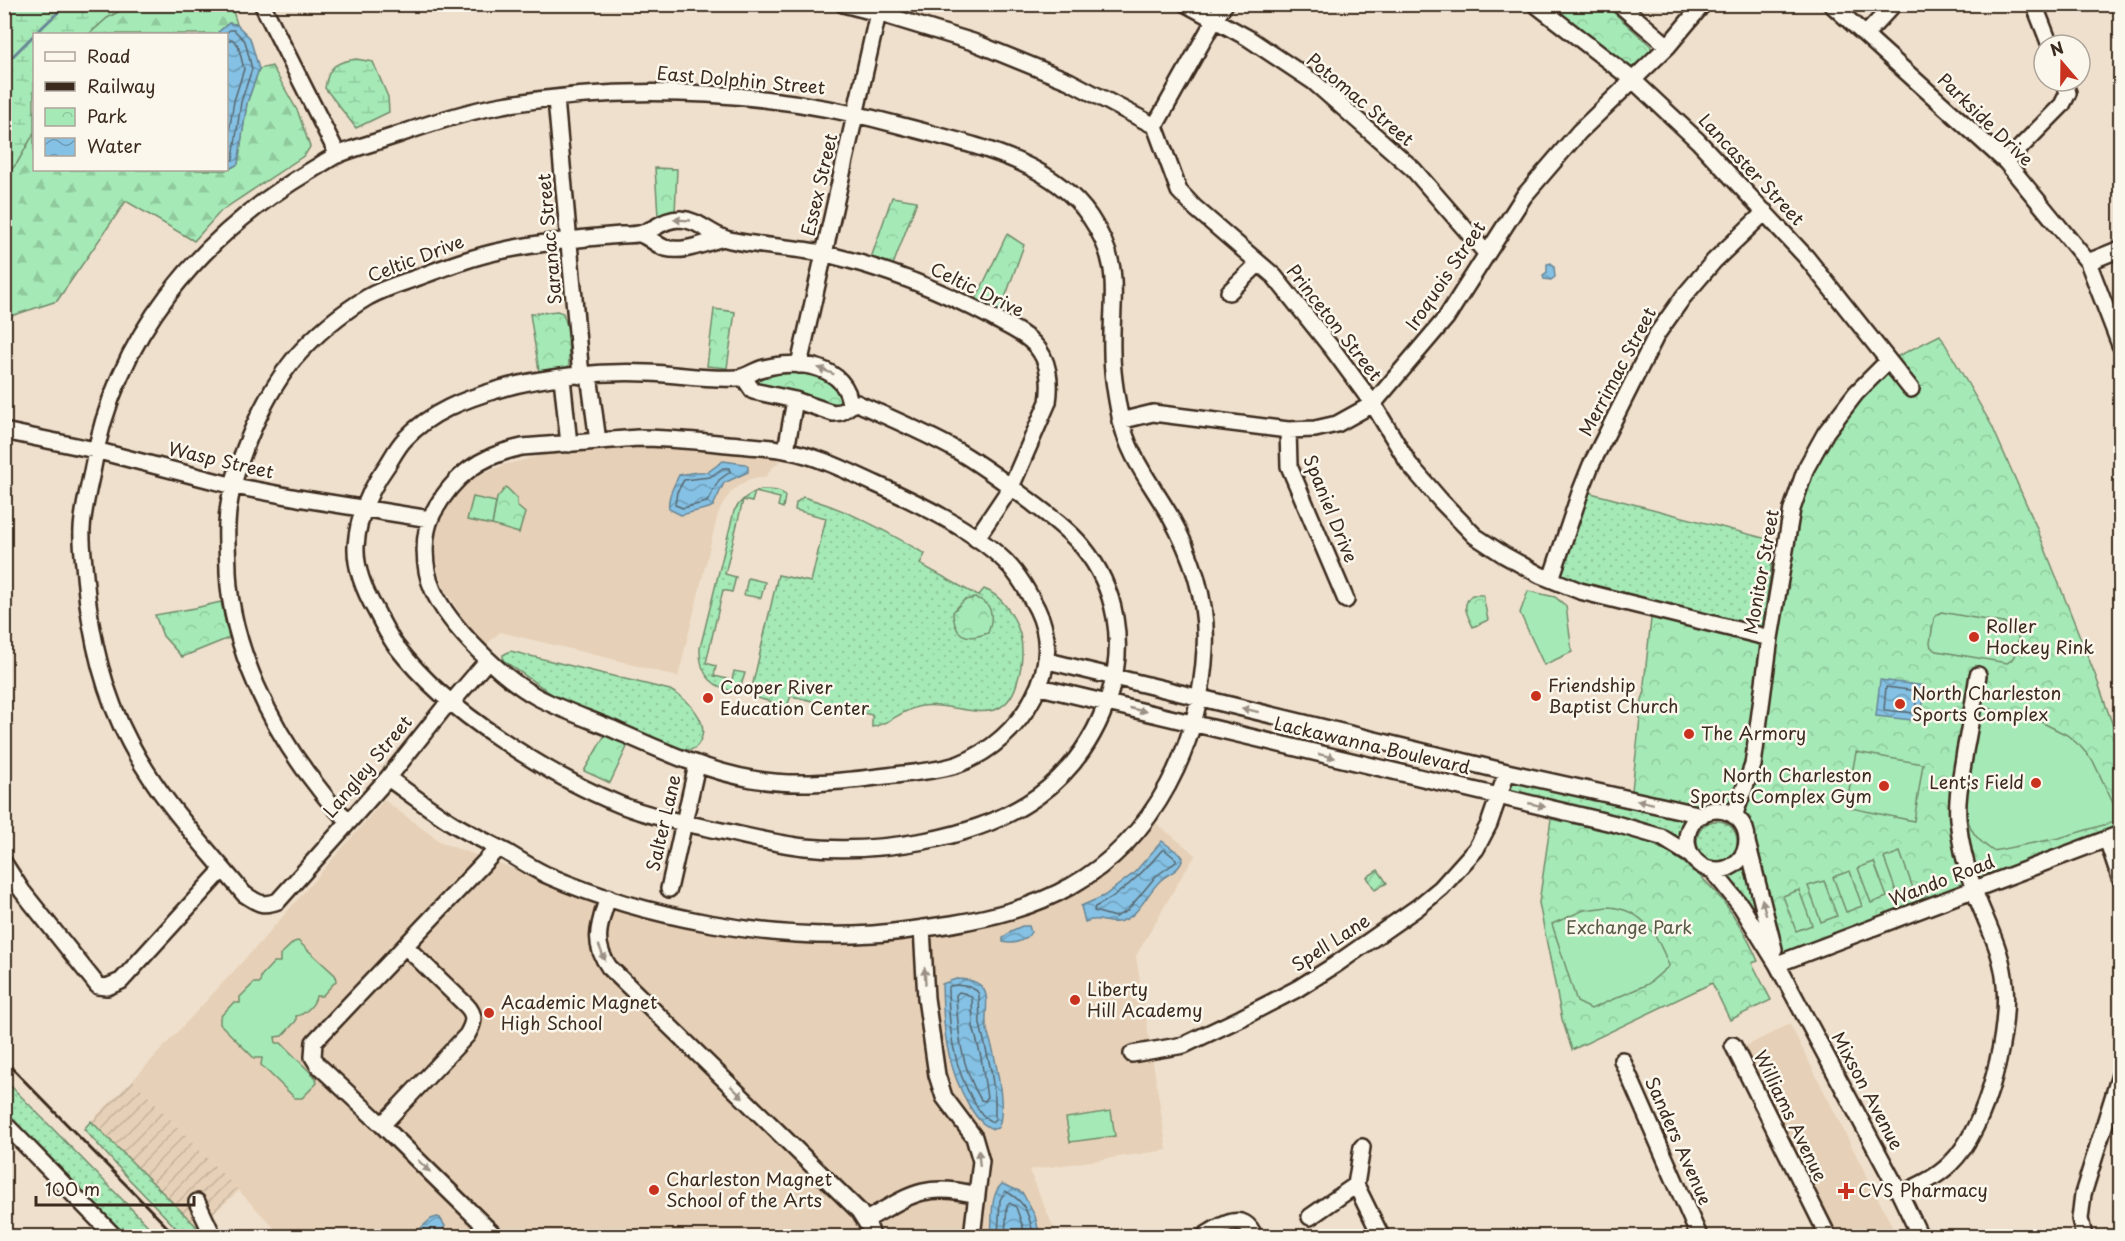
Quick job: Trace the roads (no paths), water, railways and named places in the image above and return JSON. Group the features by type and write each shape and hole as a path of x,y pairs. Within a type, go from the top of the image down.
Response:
{"street":[{"path":"262,4 338,155"},
{"path":"843,4 881,9 973,42 1069,81 1155,126 1225,4"},
{"name":"Potomac Street","path":"1186,4 1248,38 1314,82 1362,123 1432,189 1486,253"},
{"name":"Lancaster Street","path":"1535,4 1633,80 1698,141 1806,257 1911,389"},
{"path":"1619,4 1668,46"},
{"name":"Iroquois Street","path":"1120,421 1154,413 1288,430 1315,429 1337,424 1373,404 1446,318 1524,196 1579,132 1668,46 1703,4"},
{"name":"Parkside Drive","path":"1831,4 2006,162 2088,262 2121,345"},
{"path":"1866,34 1894,4"},
{"path":"2034,4 2045,33"},
{"name":"Essex Street","path":"799,365 881,9"},
{"name":"East Dolphin Street","path":"278,901 267,905 257,903 244,894 177,817 151,780 127,739 102,676 91,633 81,531 96,450 111,395 124,367 151,318 189,268 219,237 281,188 338,155 447,118 501,105 644,92 712,94 856,113 960,142 1016,161 1059,184 1087,212 1107,247 1113,269 1115,292 1111,356 1120,421 1131,454 1165,508 1194,569 1203,604 1206,640 1201,698 1179,764 1156,808 1140,829 1105,863 1077,883 1041,902 990,918 875,934 830,936 781,933 725,926 663,914 548,875 451,823 388,777"},
{"path":"2006,162 2062,105 2068,93"},
{"name":"Saranac Street","path":"556,99 585,375 598,441"},
{"name":"Princeton Street","path":"1155,126 1179,191 1194,207 1274,276 1373,404 1409,464 1475,536 1504,555 1580,591 1770,638"},
{"name":"Merrimac Street","path":"1551,579 1591,465 1657,334 1684,296 1714,261 1764,212"},
{"name":"Celtic Drive","path":"640,234 665,221 679,219 693,221 723,238 825,254 919,284 979,310 1020,333 1034,344 1046,364 1050,390 1048,402 1011,487 976,539"},
{"name":"Celtic Drive","path":"350,821 338,813 301,767 267,709 239,634 229,594 227,521 234,486 254,427 272,392 295,359 330,324 369,297 468,259 506,249 569,239 640,234 652,238 663,248 689,249 723,238"},
{"path":"2088,262 2121,249"},
{"path":"1229,292 1259,263"},
{"name":"Monitor Street","path":"1734,816 1753,765 1770,638 1792,509 1806,468 1826,432 1856,393 1888,361"},
{"path":"744,378 753,391 795,400 833,413 841,412 850,406 848,392 836,374 822,368 799,365 763,368 744,378 641,373 585,375 504,388 460,402 432,415 404,440 375,482 363,508 356,550 363,589 394,643 427,681 494,735 543,766 622,805 766,841 807,847 896,846 965,832 1015,812 1056,782 1082,751 1096,729 1115,677 1118,632 1113,607 1095,564 1081,544 1065,528 1011,487 955,450 857,403 850,402"},
{"path":"562,378 569,444"},
{"path":"786,450 795,400"},
{"name":"Wasp Street","path":"4,430 96,450 234,486 430,519"},
{"name":"Spaniel Drive","path":"1288,430 1289,466 1346,600"},
{"path":"672,438 786,450 821,459 914,502 962,529 1004,560 1021,580 1041,618 1047,641 1048,661 1040,687 1024,716 1006,734 959,764 838,782 754,779 697,765 536,696 488,660 444,611 431,587 425,563 430,519 452,485 473,465 504,451 522,447 598,441 672,438"},
{"name":"Langley Street","path":"278,901 388,777 442,709 452,702 488,660"},
{"name":"Lackawanna Boulevard","path":"1048,661 1507,772 1702,814"},
{"path":"1900,1194 1926,1182 1950,1164 1967,1144 1979,1121 2002,1043 2007,1010 2004,976 1997,948 1974,891 1962,852 1957,816 1959,786 1978,675"},
{"name":"Lackawanna Boulevard","path":"1040,687 1616,824 1661,837 1690,855"},
{"name":"Salter Lane","path":"669,889 697,765"},
{"name":"Spell Lane","path":"1132,1054 1184,1045 1228,1025 1296,989 1401,920 1441,888 1472,855 1485,835 1507,772"},
{"path":"1747,840 1743,856 1737,863 1721,870 1703,867 1690,855 1687,846 1689,828 1702,814 1718,810 1734,816 1741,822 1747,840 1777,964"},
{"path":"2114,837 2121,878"},
{"name":"Wando Road","path":"1777,964 2114,837"},
{"path":"495,1236 318,1065 313,1057 313,1050 314,1042 498,848"},
{"path":"4,863 22,891 98,986 107,987 121,981 223,868"},
{"path":"1712,870 1741,906 1777,964"},
{"path":"608,897 600,922 598,943 600,952 609,967 859,1211 866,1220 872,1236"},
{"path":"922,928 926,998 937,1075 944,1096 974,1137 979,1148 981,1161 972,1236"},
{"path":"382,1125 467,1035 474,1018 472,1011 405,946"},
{"name":"Mixson Avenue","path":"1777,964 1900,1194 1920,1236"},
{"name":"Williams Avenue","path":"1733,1045 1828,1236"},
{"name":"Sanders Avenue","path":"1622,1060 1699,1236"},
{"path":"2084,1236 2080,1219 2083,1194 2121,1075"},
{"path":"6,1127 111,1236"},
{"path":"1362,1147 1356,1185 1381,1236"},
{"path":"1310,1217 1356,1185"},
{"path":"866,1220 926,1190 956,1190 977,1195"},
{"path":"197,1202 213,1236"},
{"path":"1204,1236 1232,1222 1242,1222 1250,1227 1254,1236"}],"water":[{"path":"229,23 237,25 250,38 259,69 247,103 238,164 229,169 228,33 217,33"},
{"path":"1551,263 1555,277 1551,280 1544,279 1547,264"},
{"path":"723,461 745,464 748,472 724,483 713,506 709,508 681,515 669,509 670,496 679,475 708,472"},
{"name":"North Charleston Sports Complex","path":"1880,680 1925,686 1921,721 1876,716"},
{"path":"1162,841 1183,858 1177,869 1161,880 1137,911 1125,920 1085,922 1081,906 1104,896 1134,873"},
{"path":"1022,926 1029,926 1031,932 1026,938 1015,943 1003,942 1003,938 1011,931"},
{"path":"956,979 977,983 986,995 987,1027 1000,1092 1001,1112 998,1128 993,1129 986,1125 975,1114 962,1092 951,1062 943,1017 942,984"},
{"path":"1002,1184 1022,1192 1035,1216 1040,1236 991,1236 993,1201"},
{"path":"437,1217 445,1226 439,1236 412,1236 431,1219"}],"waterway":[{"path":"36,33 67,4"},
{"path":"4,65 33,36"}],"railway":[{"path":"4,1060 176,1236"}],"place":[{"name":"Roller Hockey Rink","path":"1974,637"},
{"name":"Friendship Baptist Church","path":"1536,696"},
{"name":"Cooper River Education Center","path":"708,698"},
{"name":"North Charleston Sports Complex","path":"1900,704"},
{"name":"The Armory","path":"1689,734"},
{"name":"Lent's Field","path":"2036,783"},
{"name":"North Charleston Sports Complex Gym","path":"1884,786"},
{"name":"Liberty Hill Academy","path":"1075,1000"},
{"name":"Academic Magnet High School","path":"489,1013"},
{"name":"Charleston Magnet School of the Arts","path":"654,1190"},
{"name":"CVS Pharmacy","path":"1846,1191"}],"park label":[{"name":"Exchange Park","path":"1629,928"}]}
